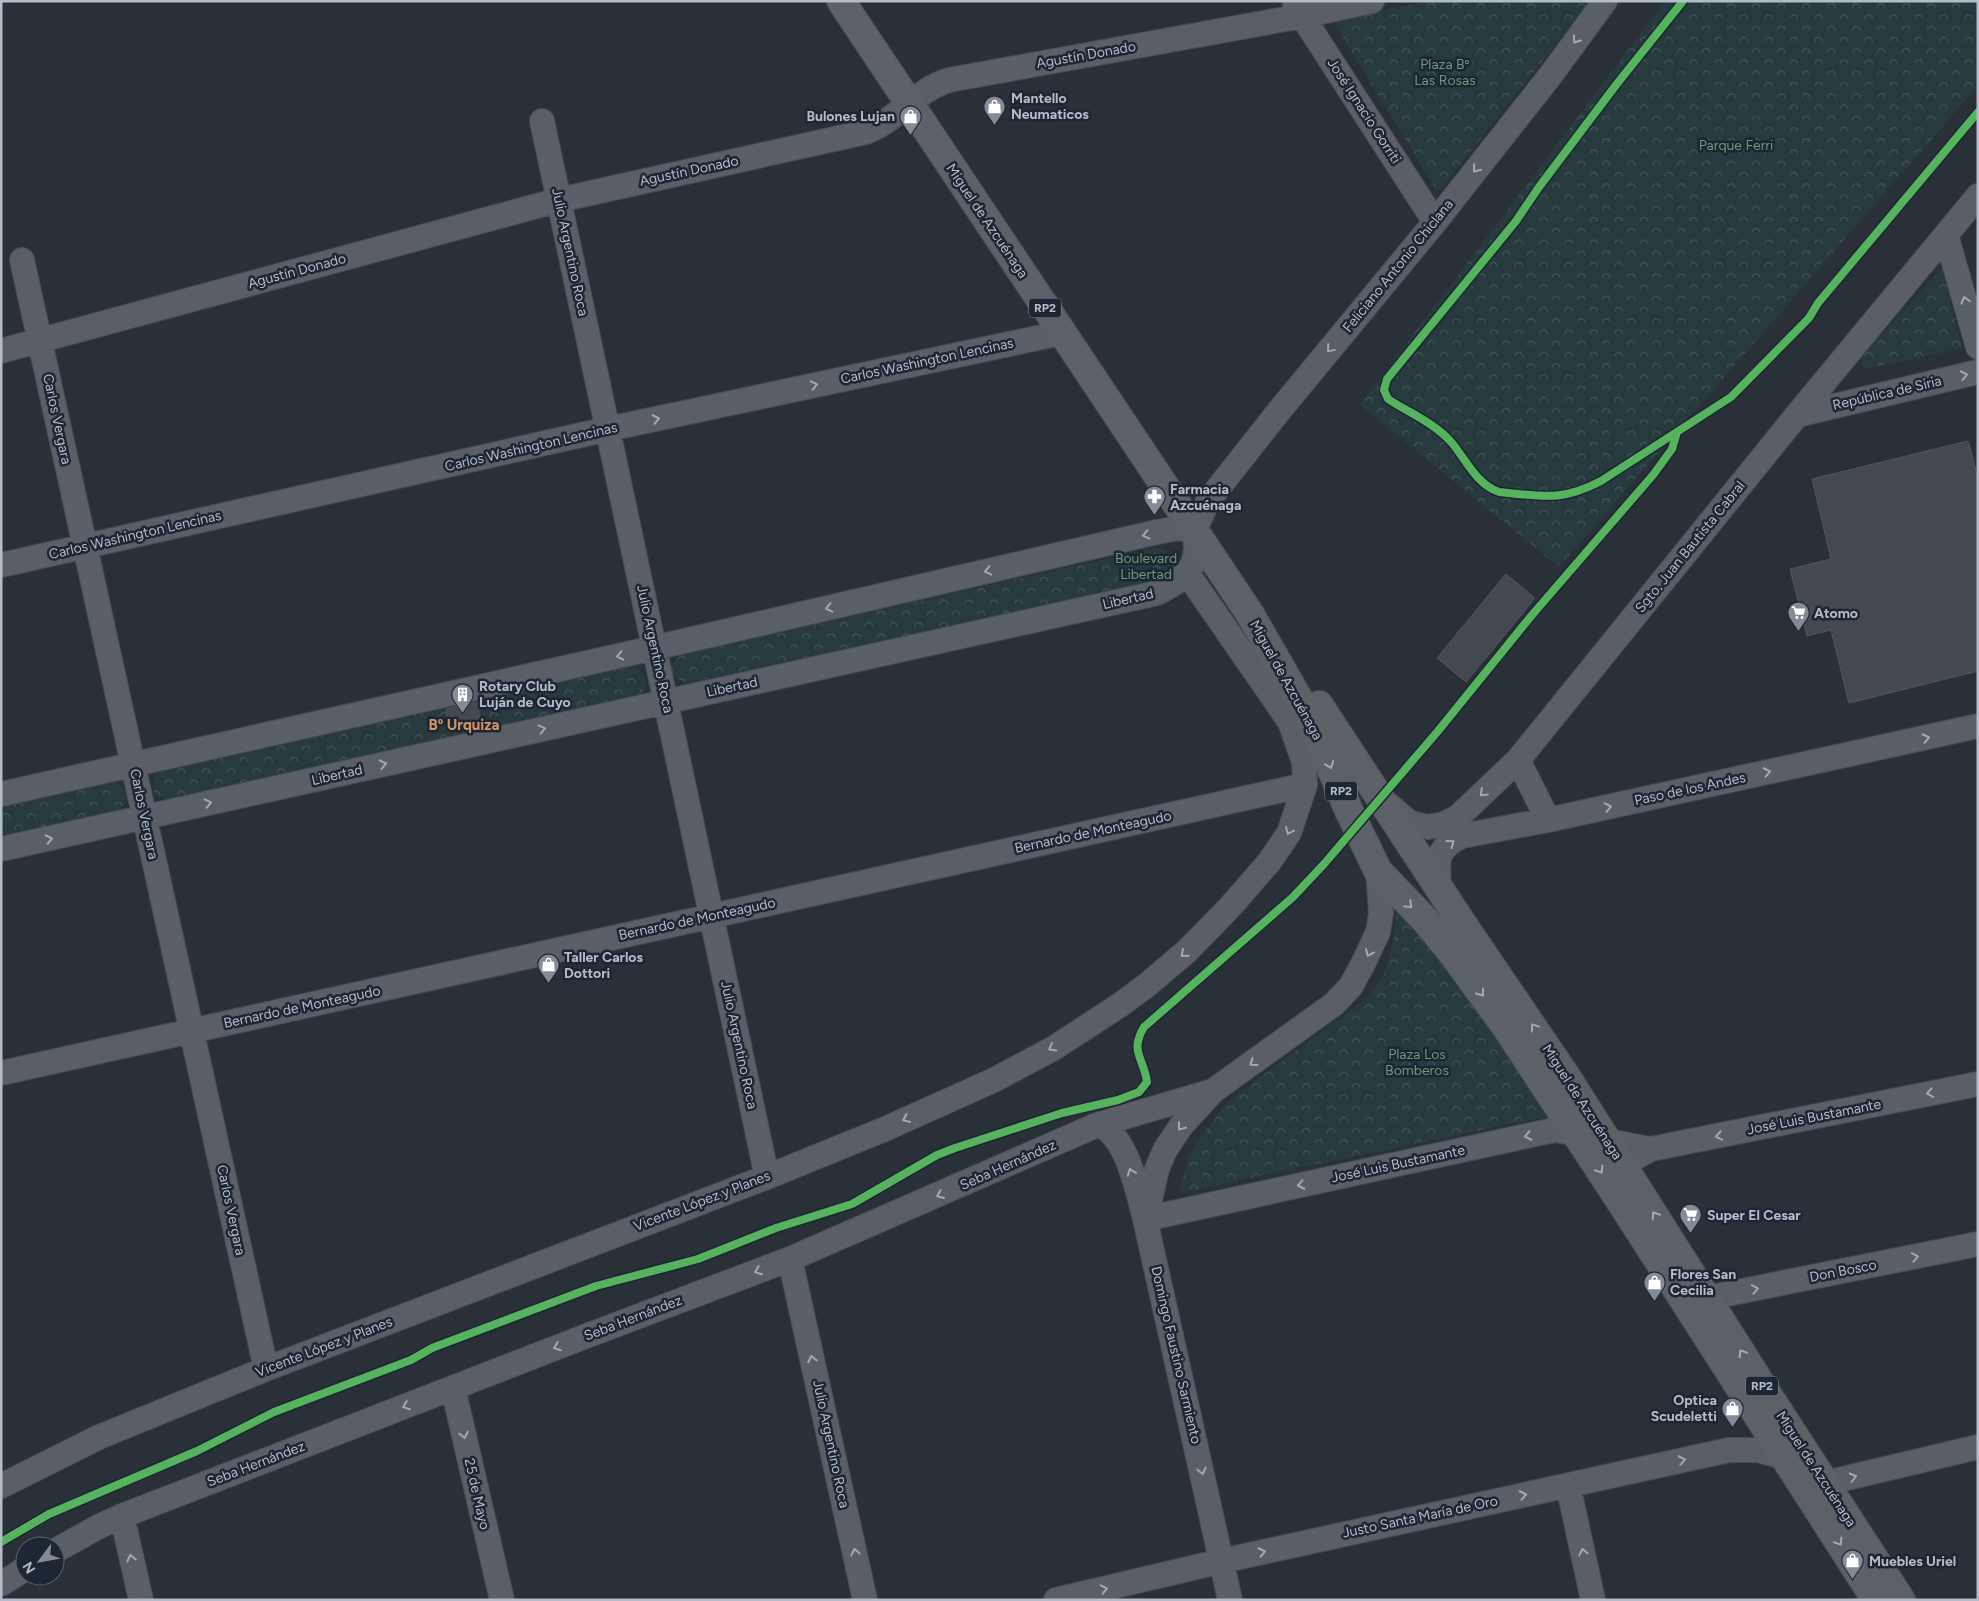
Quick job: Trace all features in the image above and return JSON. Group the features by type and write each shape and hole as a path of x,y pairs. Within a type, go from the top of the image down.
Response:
{"main road":[{"name":"Miguel de Azcuénaga","path":"841,1 1250,614 1309,717 1378,871 1426,922 1506,1027 1624,1207 1765,1408 1816,1486 1901,1600"},
{"name":"Miguel de Azcuénaga","path":"1250,614 1298,672 1609,1141 1707,1298 1765,1408 1785,1457 1816,1486 1876,1600"}],"street":[{"name":"Agustín Donado","path":"1,351 559,200 866,132 878,127 932,86 957,78 1297,8 1372,1"},
{"name":"Feliciano Antonio Chiclana","path":"1194,530 1208,501 1279,411 1435,222 1550,76 1605,1"},
{"name":"José Ignacio Gorriti","path":"1297,8 1435,222"},
{"name":"Julio Argentino Roca","path":"542,121 767,1177"},
{"name":"Sgto. Juan Bautista Cabral","path":"1376,792 1410,823 1428,827 1444,824 1458,816 1518,760 1797,414 1978,196"},
{"path":"1946,235 1978,347"},
{"name":"Carlos Vergara","path":"22,260 266,1369"},
{"name":"Carlos Washington Lencinas","path":"1,565 608,429 1061,333"},
{"name":"República de Siria","path":"1797,414 1978,372"},
{"path":"1,794 654,648 1178,528 1194,530 1197,549 1194,561 1187,573"},
{"name":"Libertad","path":"1,849 1157,593 1173,585 1187,573"},
{"name":"Miguel de Azcuénaga","path":"1187,573 1290,722 1304,762 1305,785"},
{"name":"Paso de los Andes","path":"1439,886 1437,867 1439,854 1449,842 1462,836 1548,820 1978,726"},
{"path":"1518,760 1548,820"},
{"name":"Bernardo de Monteagudo","path":"1,1073 1305,785"},
{"name":"Vicente López y Planes","path":"1,1486 99,1437 266,1369 767,1177 885,1129 994,1080 1054,1048 1120,1005 1187,951 1230,907 1270,861 1289,833 1305,785"},
{"name":"Seba Hernández","path":"1145,1219 1157,1169 1165,1150 1181,1126 1214,1091 1334,1004 1351,986 1378,932 1381,913 1378,871"},
{"name":"José Luis Bustamante","path":"1626,1170 1636,1157 1651,1149 1977,1088"},
{"name":"Seba Hernández","path":"65,1545 122,1516 790,1259 1097,1125 1214,1091"},
{"name":"Domingo Faustino Sarmiento","path":"1097,1125 1108,1129 1119,1144 1131,1170 1145,1219 1230,1600"},
{"name":"José Luis Bustamante","path":"1145,1219 1554,1130 1651,1149"},
{"path":"1624,1207 1622,1192 1626,1170"},
{"name":"Don Bosco","path":"1707,1298 1978,1244"},
{"name":"Julio Argentino Roca","path":"790,1259 865,1600"},
{"name":"25 de Mayo","path":"453,1388 502,1600"},
{"path":"1729,1450 1749,1438 1765,1408"},
{"path":"1816,1486 1978,1447"},
{"name":"Justo Santa María de Oro","path":"1056,1600 1222,1561 1729,1450 1757,1450 1785,1457"},
{"path":"1568,1485 1593,1600"},
{"path":"122,1516 141,1600"},
{"path":"1,1584 15,1575"}],"green space":[{"name":"Plaza Bº Las Rosas","path":"1430,1 1590,1 1438,193 1332,20"},
{"name":"Parque Ferri","path":"1665,1 1978,1 1978,86 1559,567 1360,405"},
{"path":"1942,268 1962,348 1864,369 1861,357"},
{"name":"Boulevard Libertad","path":"1155,548 1167,551 1173,556 1175,564 1175,569 1156,581 688,683 677,678 672,670 674,662 683,654"},
{"path":"636,667 646,677 647,687 639,695 167,800 156,796 153,790 153,778 157,772"},
{"path":"114,782 122,786 126,797 123,806 116,811 1,837 1,806"},
{"name":"Plaza Los Bomberos","path":"1397,909 1434,949 1554,1115 1179,1193 1187,1160 1203,1133 1228,1101 1367,998 1383,976 1393,944"}],"building":[{"path":"1968,441 1978,478 1978,671 1849,703 1831,630 1807,636 1790,569 1831,559 1812,479"},
{"path":"1506,574 1535,598 1466,682 1437,658"},
{"name":"Rotary Club Luján de Cuyo","path":"477,702 480,719 449,726 446,709"}],"cycle path":[{"path":"1683,1 1616,85 1539,187 1516,221 1387,379 1384,390 1388,399 1422,419 1445,436 1478,478 1491,489 1499,492 1551,496 1587,488 1601,481 1731,397 1809,318 1818,303 1978,112"},
{"path":"1,1542 49,1514 197,1451 274,1412 411,1360 432,1348 596,1286 698,1259 776,1228 852,1204 937,1155 955,1148 1062,1113 1118,1100 1139,1092 1147,1082 1138,1049 1138,1043 1144,1027 1293,897 1324,864 1438,731 1532,615 1653,475 1672,449 1677,432"}],"place":[{"name":"Mantello Neumaticos","path":"995,125"},
{"name":"Bulones Lujan","path":"911,135"},
{"name":"Farmacia Azcuénaga","path":"1154,516"},
{"name":"Atomo","path":"1798,632"},
{"name":"Rotary Club Luján de Cuyo","path":"463,713"},
{"name":"Taller Carlos Dottori","path":"548,984"},
{"name":"Super El Cesar","path":"1691,1234"},
{"name":"Flores San Cecilia","path":"1654,1301"},
{"name":"Optica Scudeletti","path":"1733,1427"},
{"name":"Muebles Uriel","path":"1853,1580"}],"district":[{"name":"Bº Urquiza","path":"464,725"}]}
